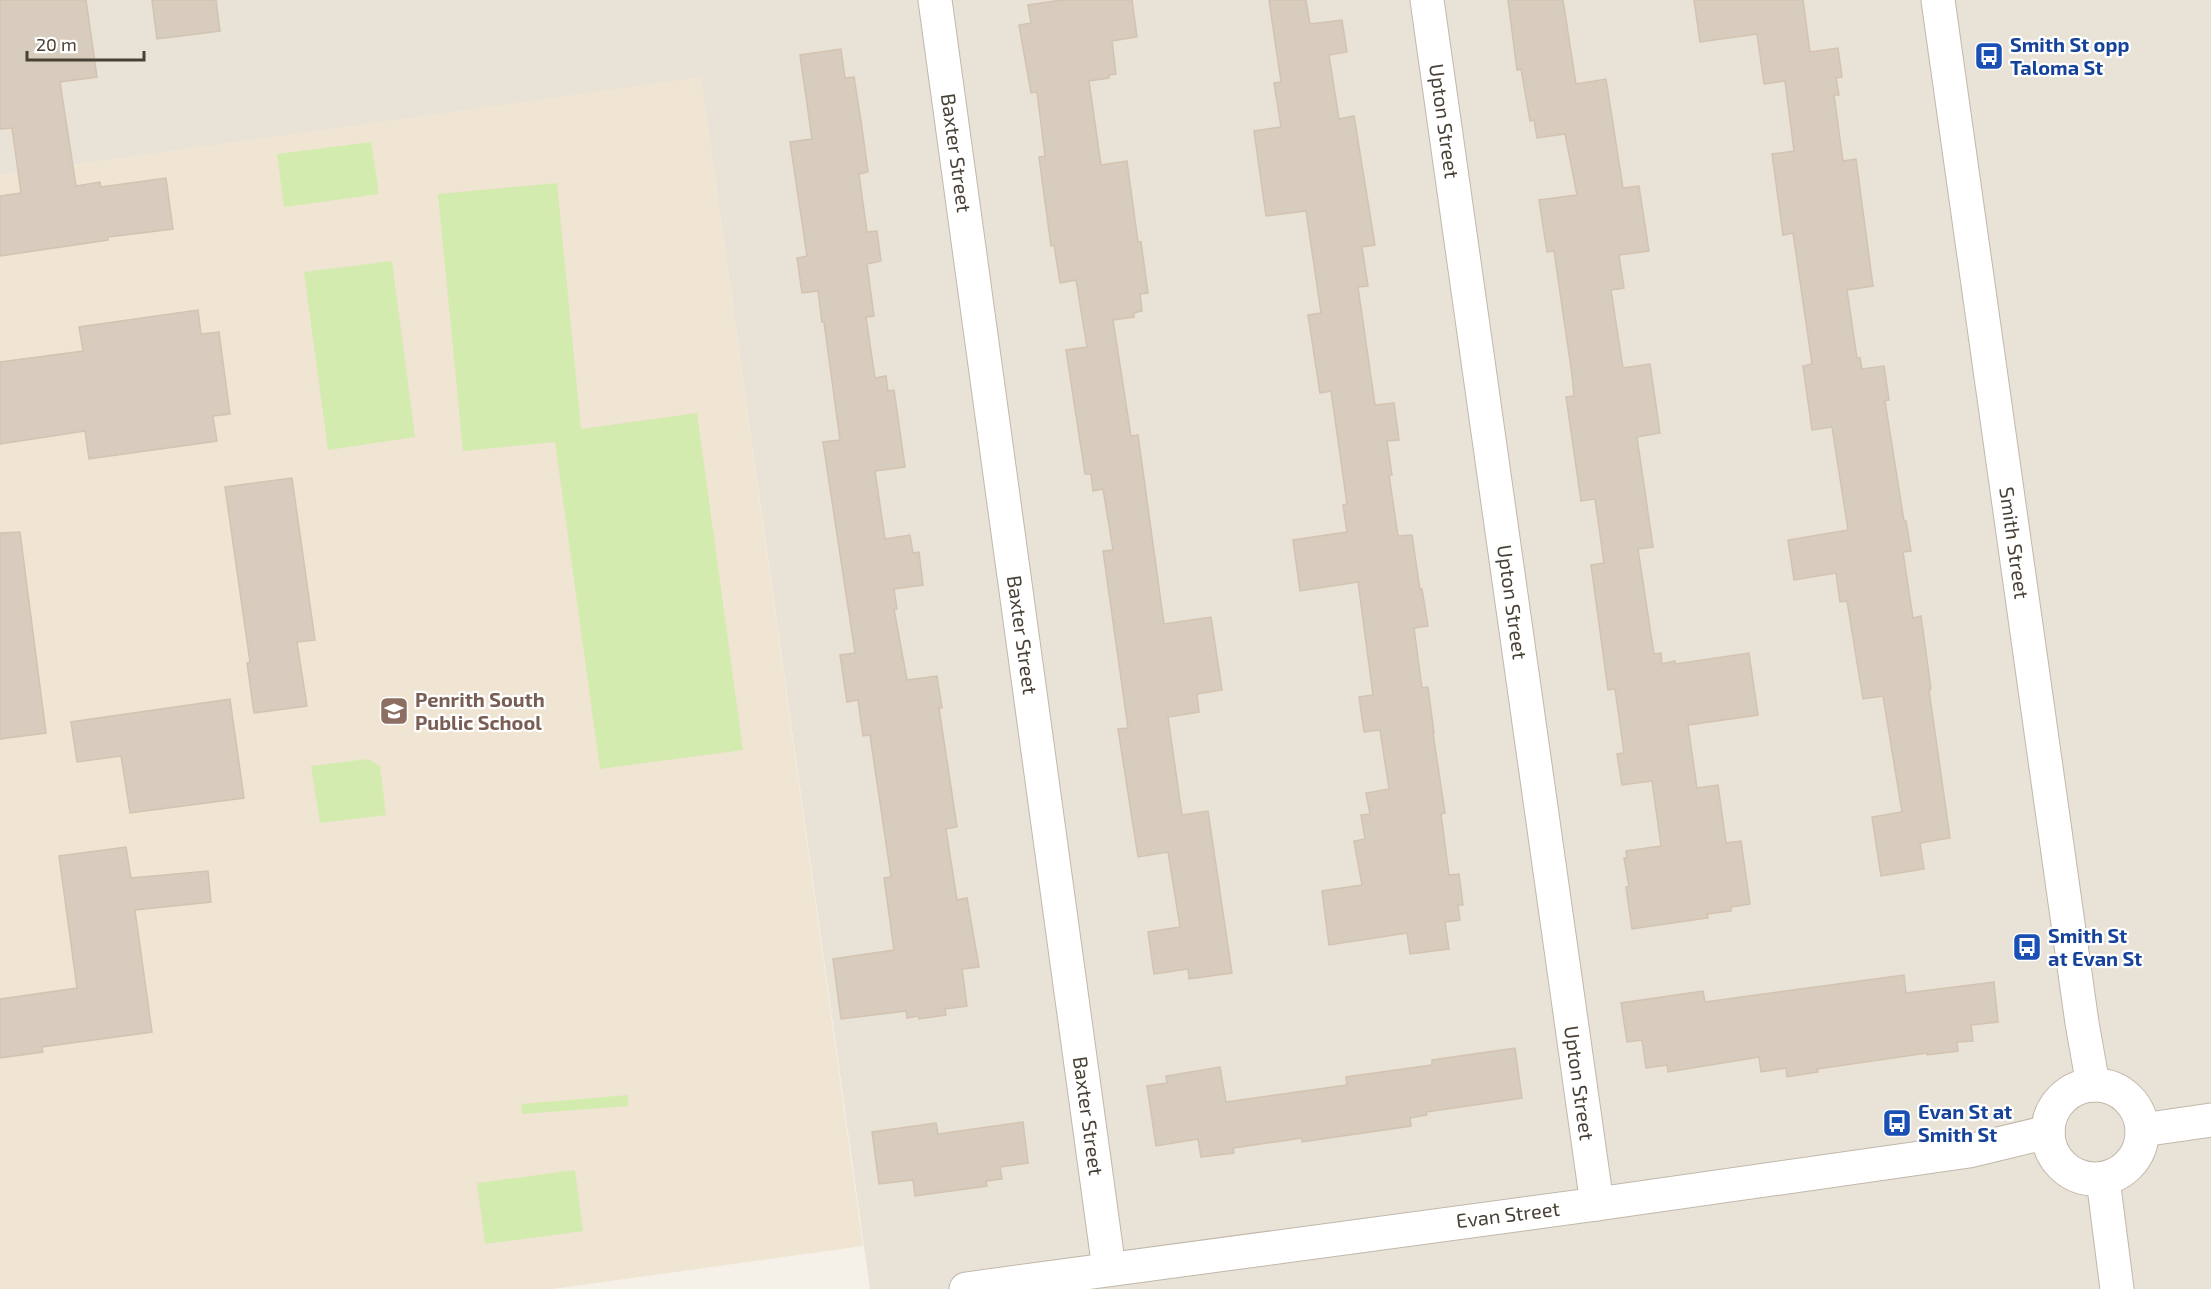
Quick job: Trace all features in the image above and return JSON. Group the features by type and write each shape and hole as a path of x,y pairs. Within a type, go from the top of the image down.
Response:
{"street":[{"name":"Baxter Street","path":"935,0 1109,1269"},
{"name":"Upton Street","path":"1427,0 1598,1204"},
{"name":"Smith Street","path":"1938,0 2092,1085"},
{"path":"2092,1085 2114,1090 2132,1103 2139,1116 2142,1130 2141,1144 2127,1167 2116,1175 2103,1179 2086,1179 2072,1173 2060,1162 2051,1148 2048,1132 2056,1106 2066,1096 2092,1085"},
{"path":"2142,1130 2211,1120"},
{"name":"Evan Street","path":"966,1289 1598,1204 1969,1151 2048,1132"},
{"path":"2103,1179 2117,1289"}],"shaded area":[{"path":"0,0 2211,0 2211,1289 870,1289 701,78 0,175"},
{"name":"Penrith South Public School","path":"701,77 863,1246 553,1289 0,1289 0,175"}],"green space":[{"path":"371,142 379,194 284,207 277,154"},
{"path":"557,183 581,429 697,413 743,750 600,769 555,442 463,451 438,194"},
{"path":"392,261 415,437 328,450 304,272"},
{"path":"368,759 380,766 386,815 320,823 311,766"},
{"path":"628,1095 628,1106 522,1114 521,1104"},
{"path":"575,1170 583,1231 485,1244 477,1183"}],"building":[{"path":"0,0 86,0 97,77 60,82 76,186 100,182 101,187 166,178 173,229 108,237 108,240 0,256 0,196 21,193 12,128 0,129"},
{"path":"152,0 216,0 220,31 157,39"},
{"path":"1062,0 1132,0 1137,37 1112,41 1116,74 1109,75 1109,78 1089,81 1101,165 1127,161 1138,242 1141,242 1148,293 1140,294 1142,311 1134,313 1134,317 1113,320 1131,436 1138,435 1164,624 1211,617 1222,690 1197,694 1199,712 1168,717 1182,815 1208,811 1232,973 1189,979 1188,969 1154,974 1148,932 1180,927 1168,852 1138,857 1118,729 1128,728 1103,551 1113,550 1103,489 1093,491 1091,474 1085,474 1066,350 1087,347 1076,280 1060,283 1054,245 1051,246 1039,157 1045,156 1037,92 1031,93 1019,25 1031,23 1028,5"},
{"path":"1269,0 1306,0 1310,24 1342,20 1347,52 1329,55 1339,119 1354,116 1375,245 1362,247 1368,286 1358,287 1375,405 1394,403 1399,440 1387,441 1392,475 1389,475 1398,536 1412,535 1420,590 1422,589 1428,626 1414,628 1422,688 1428,687 1445,813 1441,814 1449,875 1459,874 1463,905 1458,905 1460,920 1445,922 1449,949 1410,954 1407,933 1329,945 1322,891 1362,885 1354,841 1365,839 1361,815 1370,814 1366,793 1389,789 1380,730 1364,732 1359,697 1373,695 1358,582 1300,591 1293,540 1347,532 1343,505 1347,504 1331,391 1320,393 1308,315 1321,313 1306,211 1266,216 1254,131 1281,127 1274,83 1281,82"},
{"path":"1508,0 1563,0 1576,84 1606,79 1623,188 1639,186 1649,251 1619,255 1624,288 1611,290 1623,368 1650,364 1660,433 1637,437 1653,547 1638,549 1654,654 1661,653 1662,664 1675,661 1675,664 1749,653 1758,715 1688,725 1697,788 1718,785 1726,843 1741,841 1750,904 1731,907 1731,911 1707,914 1708,918 1632,929 1626,887 1629,886 1624,858 1627,858 1626,851 1661,846 1652,781 1622,785 1617,754 1624,753 1615,689 1608,690 1591,565 1604,563 1595,499 1581,501 1566,397 1574,396 1572,375 1554,251 1547,252 1539,200 1577,195 1565,134 1537,138 1534,120 1530,121 1521,69 1517,70"},
{"path":"1694,0 1803,0 1810,52 1838,48 1842,77 1836,78 1839,95 1834,95 1843,161 1856,159 1873,286 1847,290 1857,358 1860,358 1862,369 1884,366 1889,400 1885,401 1911,551 1903,552 1913,618 1921,616 1950,838 1920,843 1924,869 1881,876 1872,817 1902,812 1883,696 1863,699 1847,601 1840,602 1836,573 1794,580 1788,540 1848,530 1832,427 1812,430 1803,366 1812,364 1793,233 1783,235 1772,154 1794,151 1785,81 1764,84 1757,34 1700,42"},
{"path":"841,49 845,78 854,77 861,121 868,172 859,174 867,232 877,231 881,261 867,264 874,316 866,317 875,378 886,376 888,391 894,390 905,467 875,471 885,539 910,535 913,553 919,552 923,585 894,589 897,609 894,609 907,680 937,676 942,708 939,708 957,827 946,829 957,900 967,898 979,967 962,969 967,1006 945,1009 946,1015 919,1019 918,1016 907,1018 906,1011 841,1019 833,959 894,950 884,878 891,877 870,735 863,736 858,700 847,702 840,655 855,653 823,442 840,440 818,291 802,293 797,258 807,256 790,142 812,139 800,55"},
{"path":"198,310 201,334 219,332 230,414 213,416 217,441 89,459 85,431 0,444 0,362 83,351 79,327"},
{"path":"292,478 315,640 297,642 307,706 254,713 247,663 250,662 225,487"},
{"path":"20,532 46,733 0,739 0,533"},
{"path":"230,699 244,798 130,813 121,756 77,762 71,722"},
{"path":"126,847 131,878 208,871 211,902 135,910 152,1032 42,1047 43,1052 0,1058 0,999 77,988 59,856"},
{"path":"1904,975 1906,993 1994,982 1998,1022 1971,1025 1973,1041 1957,1042 1958,1051 1927,1055 1927,1053 1817,1069 1818,1072 1787,1077 1786,1068 1761,1072 1759,1057 1668,1072 1667,1065 1646,1068 1642,1040 1627,1042 1621,1003 1703,991 1705,1002"},
{"path":"1515,1048 1522,1098 1426,1112 1427,1115 1410,1118 1411,1126 1302,1142 1302,1138 1233,1148 1234,1153 1201,1157 1198,1139 1156,1146 1147,1086 1167,1083 1166,1076 1220,1067 1226,1102 1347,1085 1346,1077 1432,1065 1432,1060"},
{"path":"1023,1122 1028,1163 1000,1167 1002,1179 986,1181 987,1186 915,1196 913,1180 879,1184 872,1132 936,1123 938,1134"}],"place":[{"name":"Smith St opp Taloma St","path":"1989,56"},
{"name":"Penrith South Public School","path":"394,711"},
{"name":"Smith St at Evan St","path":"2027,947"},
{"name":"Evan St at Smith St","path":"1897,1123"}]}
